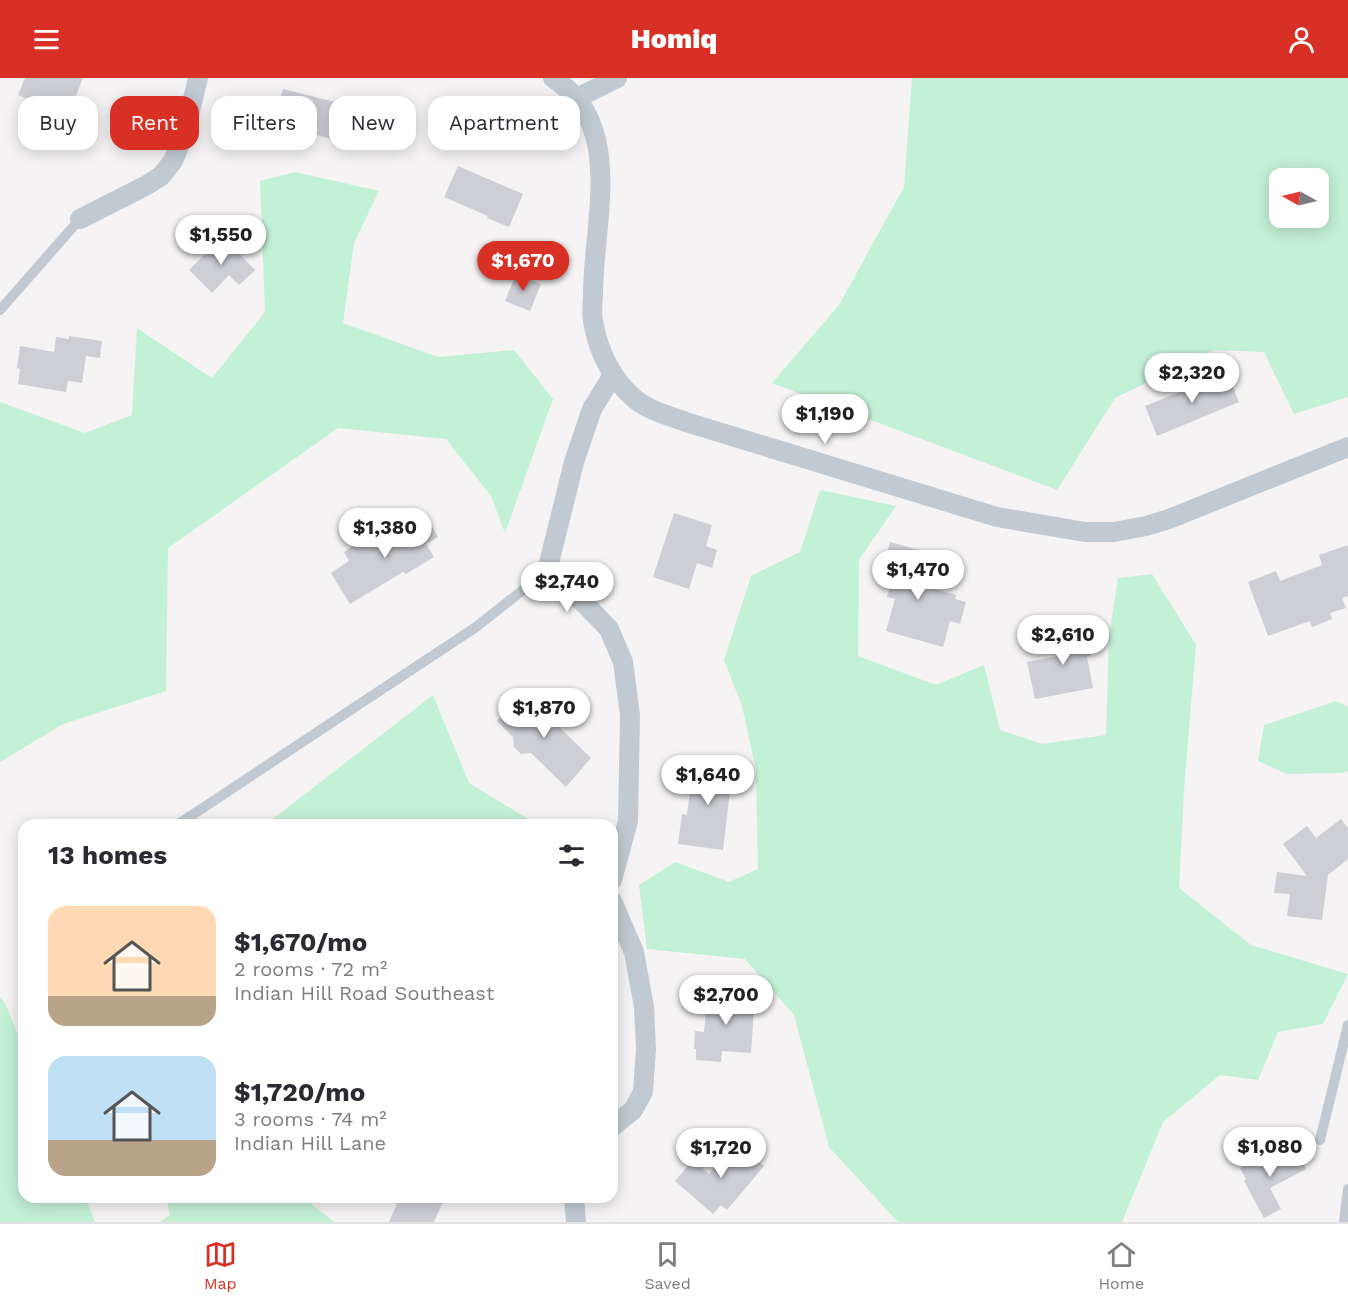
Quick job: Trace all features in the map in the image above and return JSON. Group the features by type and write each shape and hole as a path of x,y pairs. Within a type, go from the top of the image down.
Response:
{"street":[{"path":"80,219 161,176 173,161 185,132 198,78"},
{"path":"552,78 574,96"},
{"path":"580,96 617,78"},
{"path":"580,103 589,118 596,140 601,181 593,274 592,319 600,350 613,375 636,400 657,411 689,423 997,517 1085,532 1114,532 1169,519 1348,447"},
{"path":"613,375 592,409 574,462 547,571 609,628 623,662 630,715 628,821 618,858"},
{"path":"618,914 634,952 644,1007 646,1049 643,1092 633,1110 618,1122"},
{"path":"574,1203 576,1222"}],"lane":[{"path":"0,310 80,219"},
{"path":"186,819 476,627 547,571"},
{"path":"1320,1140 1348,1025"},
{"path":"1344,1222 1348,1189"}],"green space":[{"path":"912,78 1348,78 1348,397 1294,414 1264,352 1214,350 1115,398 1057,490 772,383 839,305 904,187"},
{"path":"295,172 379,191 354,243 343,323 438,357 514,350 553,399 505,533 491,496 446,439 338,428 168,548 166,691 63,724 0,762 0,402 85,433 132,415 137,328 212,378 265,312 260,181"},
{"path":"820,490 896,506 859,560 858,656 936,685 984,665 1000,730 1042,744 1106,735 1109,636 1118,578 1152,574 1196,645 1184,790 1179,888 1251,945 1348,974 1323,1024 1278,1032 1258,1080 1220,1075 1163,1122 1122,1222 898,1222 829,1147 794,1015 745,959 647,949 639,885 675,862 729,882 758,869 756,770 742,706 724,660 751,576 800,552"},
{"path":"433,695 469,783 528,819 273,819"},
{"path":"1336,701 1348,707 1348,771 1287,774 1258,761 1264,725"},
{"path":"0,997 5,1003 18,1034 18,1203 87,1203 95,1222 0,1222"},
{"path":"167,1203 310,1203 334,1222 160,1222 170,1215"}],"building":[{"path":"25,78 83,78 76,96 18,95"},
{"path":"283,89 311,96 281,96"},
{"path":"317,98 329,100 329,138 317,135"},
{"path":"458,166 523,194 509,227 444,197"},
{"path":"223,237 255,270 239,285 229,275 212,293 189,270"},
{"path":"516,274 541,284 530,311 505,301"},
{"path":"69,336 102,341 100,358 86,356 82,383 68,381 66,392 18,384 20,369 17,368 20,346 54,352 56,337 69,339"},
{"path":"1227,373 1239,402 1157,436 1145,406"},
{"path":"674,513 712,525 706,546 717,550 712,568 697,563 689,589 653,577"},
{"path":"426,516 438,537 426,544 434,557 406,574 403,572 350,604 331,573 349,561 344,552 365,538 369,544 409,520 412,525"},
{"path":"890,542 919,550 910,582 956,595 955,599 966,602 960,624 950,621 943,647 886,631 895,599 887,597 893,575 882,572"},
{"path":"1348,545 1348,596 1342,598 1346,608 1330,613 1332,619 1312,627 1310,621 1268,636 1248,582 1276,571 1280,581 1322,565 1319,555"},
{"path":"1086,627 1091,656 1087,657 1093,688 1035,699 1027,662 1059,656 1055,632"},
{"path":"525,692 540,706 547,705 554,712 554,722 591,758 566,787 531,753 521,754 514,747 513,737 497,721"},
{"path":"694,762 733,766 732,773 737,774 734,792 730,791 723,850 678,844 682,814 687,815"},
{"path":"1341,819 1348,828 1348,859 1328,875 1322,920 1287,916 1290,894 1274,893 1277,872 1307,876 1283,844 1307,826 1316,838"},
{"path":"711,991 755,994 751,1053 722,1051 721,1062 696,1060 695,1031 704,1032 706,1011 710,1011"},
{"path":"736,1142 764,1166 727,1210 721,1205 713,1214 675,1181 693,1160 709,1174"},
{"path":"1291,1149 1294,1155 1298,1153 1306,1169 1270,1188 1281,1209 1264,1218 1244,1181 1246,1179 1240,1168 1264,1155 1267,1161"},
{"path":"397,1203 442,1203 434,1222 389,1222"}]}
